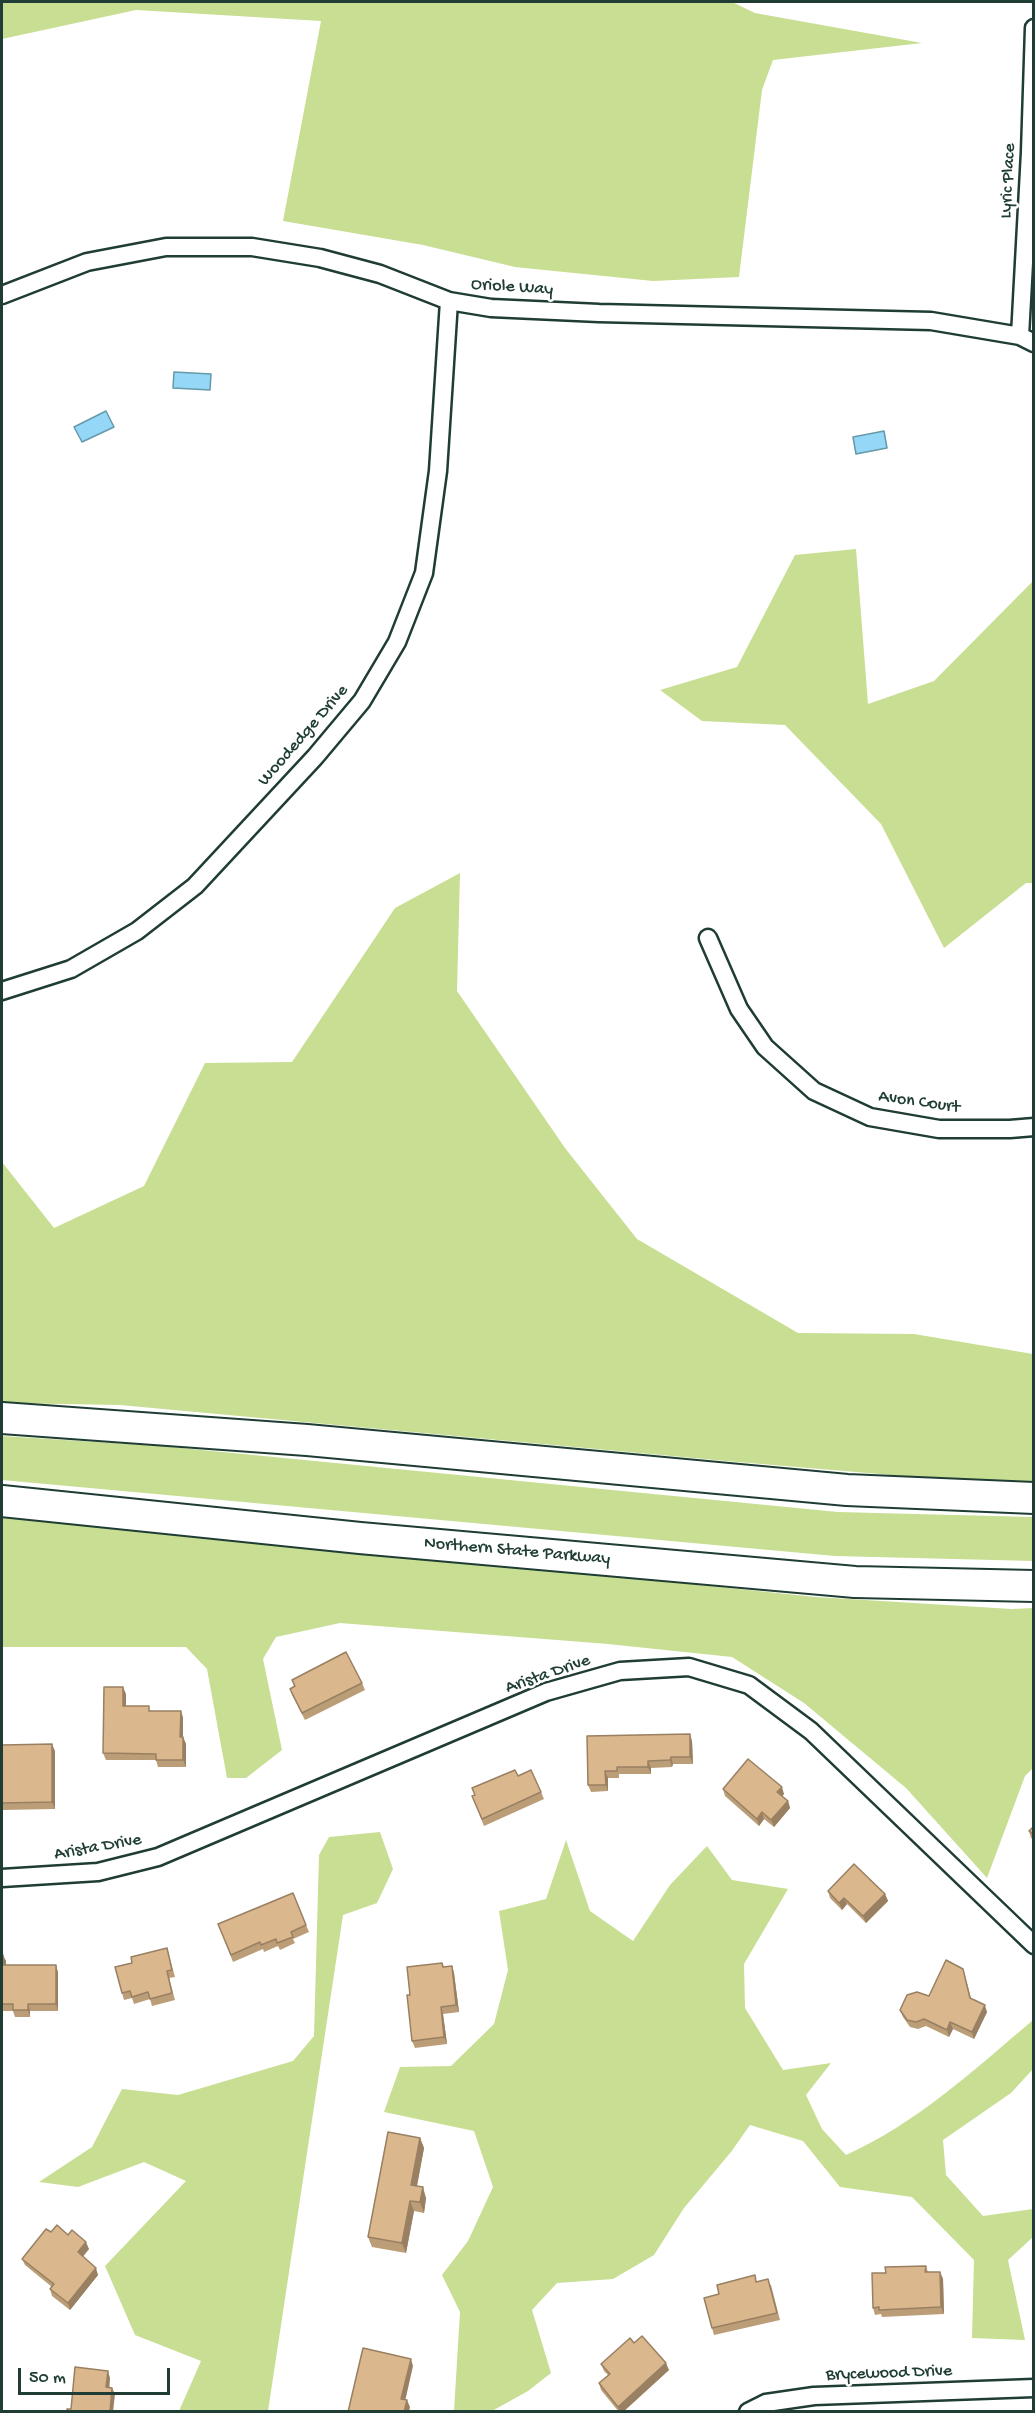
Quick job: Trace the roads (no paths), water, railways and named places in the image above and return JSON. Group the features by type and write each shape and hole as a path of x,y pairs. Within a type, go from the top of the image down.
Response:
{"highway":[{"path":"2,1418 307,1440 847,1490 1034,1498"},
{"name":"Northern State Parkway","path":"2,1501 360,1538 855,1582 1034,1586"}],"street":[{"name":"Lyric Place","path":"1027,340 1034,28"},
{"name":"Oriole Way","path":"2,295 87,262 166,247 252,247 320,258 380,274 449,301 491,308 598,313 931,321 1027,340"},
{"name":"Woodedge Drive","path":"2,991 71,969 137,931 195,886 315,757 362,702 397,642 424,573 438,471 449,301"},
{"name":"Avon Court","path":"708,938 739,1009 765,1047 814,1091 870,1117 939,1129 1034,1127"},
{"name":"Arista Drive","path":"2,1878 98,1872 158,1857 546,1692 620,1671 689,1667 749,1685 811,1731 1034,1945"},
{"name":"Brycewood Drive","path":"748,2412 766,2403 814,2396 1034,2388"}],"water":[{"path":"174,372 211,374 210,390 173,388"},
{"path":"106,411 114,427 82,442 74,427"},
{"path":"884,431 887,448 856,454 853,437"}]}
